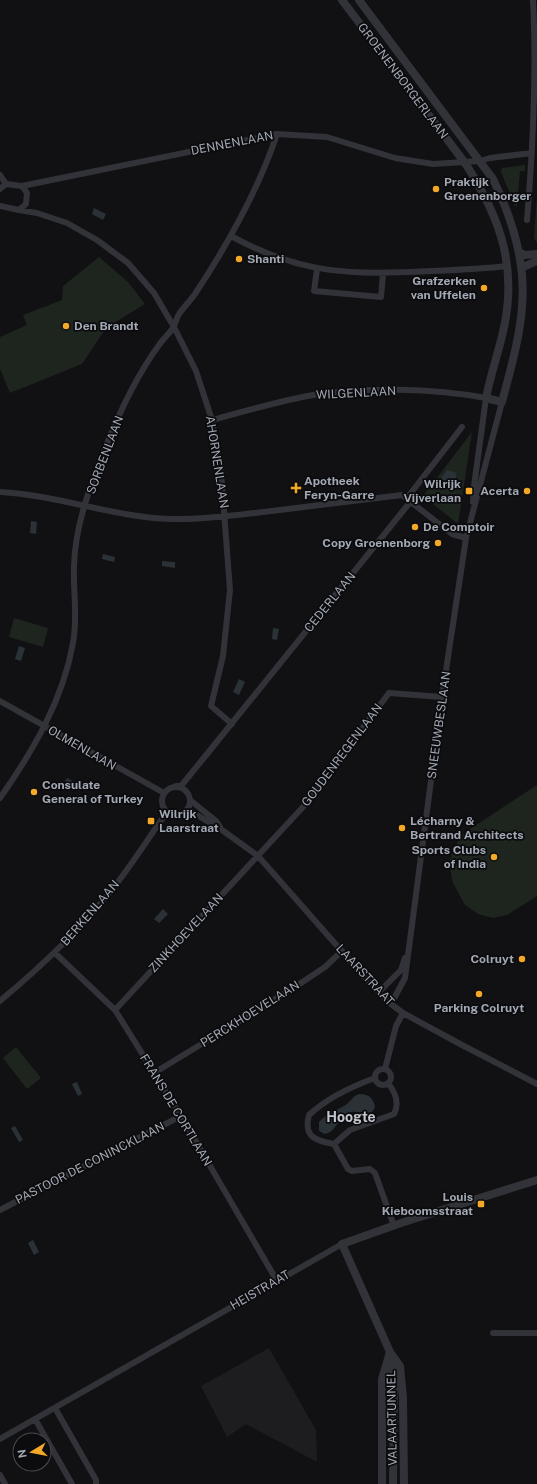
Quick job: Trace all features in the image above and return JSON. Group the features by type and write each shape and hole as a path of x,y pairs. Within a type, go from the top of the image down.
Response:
{"street":[{"name":"GROENENBORGERLAAN","path":"342,0 465,163 483,190 497,221 507,266 508,293 506,318 486,398"},
{"name":"GROENENBORGERLAAN","path":"359,0 493,179 508,213 519,252 522,305 519,329 502,402"},
{"path":"527,220 536,113 536,63 532,0"},
{"name":"DENNENLAAN","path":"6,184 22,186 277,134 327,137 395,158 420,162 443,164 465,163"},
{"name":"SORBENLAAN","path":"0,798 20,770 44,726 62,687 68,669 74,641 74,565 77,541 85,506 101,459 121,413 148,362 174,327 178,316 194,295 230,236 258,182 277,134"},
{"path":"465,163 490,158 532,153"},
{"path":"0,175 6,184 0,189"},
{"path":"0,206 19,210 26,204 27,193 22,186"},
{"name":"AHORNENLAAN","path":"19,210 37,213 67,223 97,240 128,263 154,293 174,327 196,371 212,420 221,472 230,590 223,656 211,706 232,724"},
{"path":"230,236 263,252 317,269 383,274 507,266"},
{"path":"519,252 525,255 537,254"},
{"path":"521,268 537,261"},
{"path":"317,269 314,291 380,297 383,274"},
{"name":"WILGENLAAN","path":"212,420 312,395 343,392 414,391 486,398 502,402"},
{"name":"SNEEUWBESLAAN","path":"473,507 474,486 486,398"},
{"name":"SNEEUWBESLAAN","path":"392,1004 406,978 442,697 466,538 502,402"},
{"path":"409,500 462,427"},
{"path":"0,492 52,498 146,518 172,519 225,516 402,495 452,534 466,538"},
{"name":"CEDERLAAN","path":"176,786 181,786 232,724 409,500"},
{"name":"GOUDENREGENLAAN","path":"258,856 303,807 389,693 442,697"},
{"name":"OLMENLAAN","path":"0,701 164,793"},
{"name":"CEDERLAAN","path":"186,791 185,787 207,754"},
{"path":"176,786 186,791 190,800 187,809 180,814 167,812 161,802 164,793 170,788 176,786"},
{"name":"LAARSTRAAT","path":"190,800 216,821 222,830"},
{"name":"LAARSTRAAT","path":"187,809 222,830 258,856 378,992 403,1013 537,1084"},
{"name":"BERKENLAAN","path":"0,1001 55,953 114,887 167,812"},
{"name":"ZINKHOEVELAAN","path":"115,1010 258,856"},
{"name":"SNEEUWBESLAAN","path":"378,992 401,970 410,945"},
{"name":"PERCKHOEVELAAN","path":"154,1073 295,987 325,967 342,951"},
{"name":"FRANS DE CORTLAAN","path":"55,953 115,1010 181,1116 277,1281"},
{"path":"385,1069 396,1026 403,1013"},
{"path":"375,1078 377,1071 385,1069"},
{"path":"385,1069 391,1075 388,1083"},
{"path":"375,1078 380,1084 388,1083"},
{"path":"375,1078 363,1082 309,1115 308,1130 311,1137 319,1141 334,1144 348,1169 352,1171 370,1169 375,1173 394,1226"},
{"path":"334,1144 350,1130 394,1114 396,1110 396,1099 394,1091 388,1083"},
{"name":"PASTOOR DE CONINCKLAAN","path":"0,1210 181,1116"},
{"name":"HEISTRAAT","path":"0,1439 342,1244 537,1180"},
{"path":"342,1244 390,1352 400,1366 404,1398 404,1484"},
{"path":"493,1333 537,1333"},
{"path":"382,1484 382,1379 390,1352"},
{"name":"VALAARTUNNEL","path":"390,1352 394,1385 393,1484"},
{"path":"55,1408 96,1480 96,1484"},
{"path":"35,1419 72,1484"},
{"path":"0,1474 6,1484"}],"shaded area":[{"path":"525,165 525,171 520,171 517,206 515,206 501,172 502,168"},
{"path":"537,196 537,243 534,238"},
{"path":"94,208 106,214 103,220 92,214"},
{"name":"Den Brandt","path":"99,257 128,282 145,304 106,328 82,364 10,393 0,369 0,337 27,325 23,315 62,300 63,286"},
{"path":"472,432 458,524 423,496"},
{"path":"447,470 456,473 456,486 452,492 446,490 439,481"},
{"path":"31,521 37,522 36,534 30,533"},
{"path":"103,554 115,557 114,562 102,559"},
{"path":"162,561 175,562 175,568 162,566"},
{"path":"14,618 48,628 43,647 9,637"},
{"path":"273,628 279,629 277,640 272,639"},
{"path":"19,646 25,648 21,661 15,659"},
{"path":"239,679 245,682 239,695 233,692"},
{"path":"67,778 81,786 79,791 65,782"},
{"name":"Sports Clubs of India","path":"537,785 537,896 507,915 493,918 478,914 465,905 453,883 449,864 453,849 464,833"},
{"path":"163,909 168,914 159,923 154,919"},
{"path":"16,1047 41,1078 27,1089 3,1058"},
{"path":"77,1082 82,1094 78,1096 72,1084"},
{"path":"359,1094 367,1095 371,1098 375,1107 373,1111 367,1113 348,1113 329,1132 325,1134 319,1131 319,1122 322,1119 346,1105"},
{"path":"15,1126 23,1140 19,1142 11,1128"},
{"path":"33,1240 39,1252 34,1255 28,1243"},
{"path":"269,1348 316,1430 317,1462 246,1424 227,1437 201,1386"}],"place":[{"name":"Praktijk Groenenborger","path":"436,189"},
{"name":"Shanti","path":"239,259"},
{"name":"Grafzerken van Uffelen","path":"484,288"},
{"name":"Den Brandt","path":"66,326"},
{"name":"Apotheek Feryn-Garre","path":"296,488"},
{"name":"Wilrijk Vijverlaan","path":"469,491"},
{"name":"Acerta","path":"527,491"},
{"name":"De Comptoir","path":"415,527"},
{"name":"Copy Groenenborg","path":"438,543"},
{"name":"Consulate General of Turkey","path":"34,792"},
{"name":"Wilrijk Laarstraat","path":"151,821"},
{"name":"Lécharny & Bertrand Architects","path":"402,828"},
{"name":"Sports Clubs of India","path":"494,857"},
{"name":"Colruyt","path":"522,959"},
{"name":"Parking Colruyt","path":"479,994"},
{"name":"Louis Kieboomsstraat","path":"481,1204"}],"district":[{"name":"Hoogte","path":"351,1117"}]}
